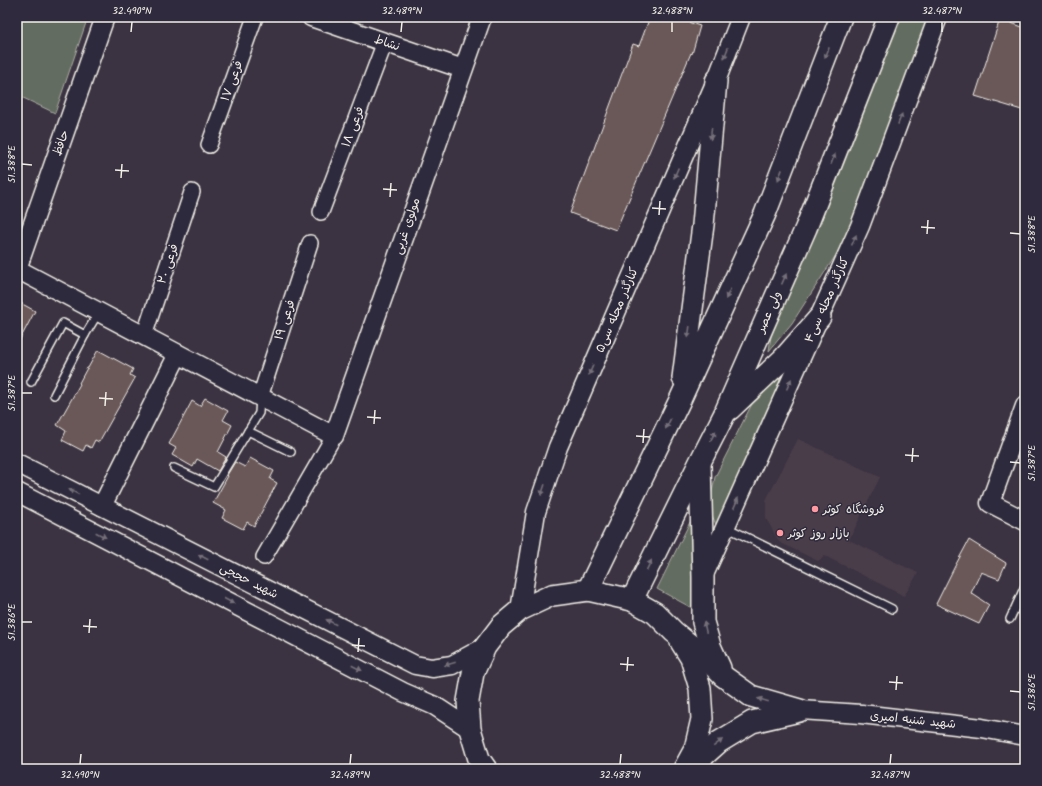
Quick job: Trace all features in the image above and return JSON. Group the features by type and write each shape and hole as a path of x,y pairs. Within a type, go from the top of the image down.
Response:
{"main road":[{"path":"588,590 680,400 765,214 841,17"},
{"name":"ولی عصر","path":"632,600 724,415 806,228 889,17"},
{"path":"680,400 703,225 716,81"},
{"path":"724,415 784,358 820,317"},
{"path":"700,462 704,622 710,646 723,676"},
{"path":"481,766 470,729 468,701 473,673 485,647 501,626 520,610 552,595 588,590 632,600 655,613 723,676 751,696 800,710"},
{"path":"674,632 691,658 700,688 702,719 695,749 684,769"},
{"path":"689,769 719,742 752,722 800,710"}],"street":[{"name":"حافظ","path":"17,269 105,17"},
{"name":"فرعی ۱۷","path":"209,145 255,17"},
{"name":"نشاط","path":"311,17 333,21 385,42 463,69"},
{"name":"مولوی غربی","path":"334,436 482,17"},
{"name":"کنارگذر محله سی۵","path":"520,610 536,512 558,447 716,81 741,17"},
{"name":"کنارگذر محله سی۴","path":"703,577 860,226 938,17"},
{"name":"فرعی ۱۸","path":"321,212 385,42"},
{"name":"فرعی ۲۰","path":"144,336 192,192"},
{"name":"فرعی ۱۹","path":"260,397 310,243"},
{"path":"17,269 334,436 264,557"},
{"path":"102,506 178,354"},
{"path":"1025,406 990,503 1025,521"},
{"name":"شهید حججی","path":"17,463 415,664 432,668 452,665 485,647"},
{"path":"17,492 403,692 435,706 470,729"},
{"name":"شهید شنبه امیری","path":"800,710 861,714 974,727 1025,736"}],"lane":[{"path":"54,395 85,335 99,312"},
{"path":"31,382 63,323 85,335"},
{"path":"174,468 214,487 259,412 260,397"},
{"path":"248,430 291,452"},
{"path":"726,527 892,609"},
{"path":"1010,619 1025,586"}],"shaded area":[{"path":"17,17 88,17 55,113 17,95"},
{"path":"899,17 930,17 845,241 792,323 769,351 771,336 825,210"},
{"path":"804,341 716,525 709,507 715,477 756,396"},
{"name":"فروشگاه کوثر","path":"798,439 880,477 849,540 918,573 904,596 825,556 818,561 779,542 766,518 766,500"},
{"path":"691,520 692,608 657,589"}],"building":[{"path":"650,17 673,17 700,26 692,54 691,53 616,230 570,213 633,44 639,46"},
{"path":"1000,19 1025,28 1025,111 975,96"},
{"path":"17,301 35,311 17,345"},
{"path":"98,350 133,369 130,375 135,378 99,442 95,440 91,448 86,445 83,451 62,440 66,431 57,425"},
{"path":"205,398 228,411 223,420 232,425 218,452 226,457 218,471 197,459 193,467 172,455 176,448 169,444 192,401 200,406"},
{"path":"250,458 274,471 270,479 277,483 254,526 247,522 243,529 222,518 226,510 213,503 235,462 245,467"},
{"path":"969,540 1006,563 999,579 981,572 971,593 989,605 979,624 936,604"}],"place":[{"name":"فروشگاه کوثر","path":"815,509"},
{"name":"بازار روز کوثر","path":"780,533"}]}
